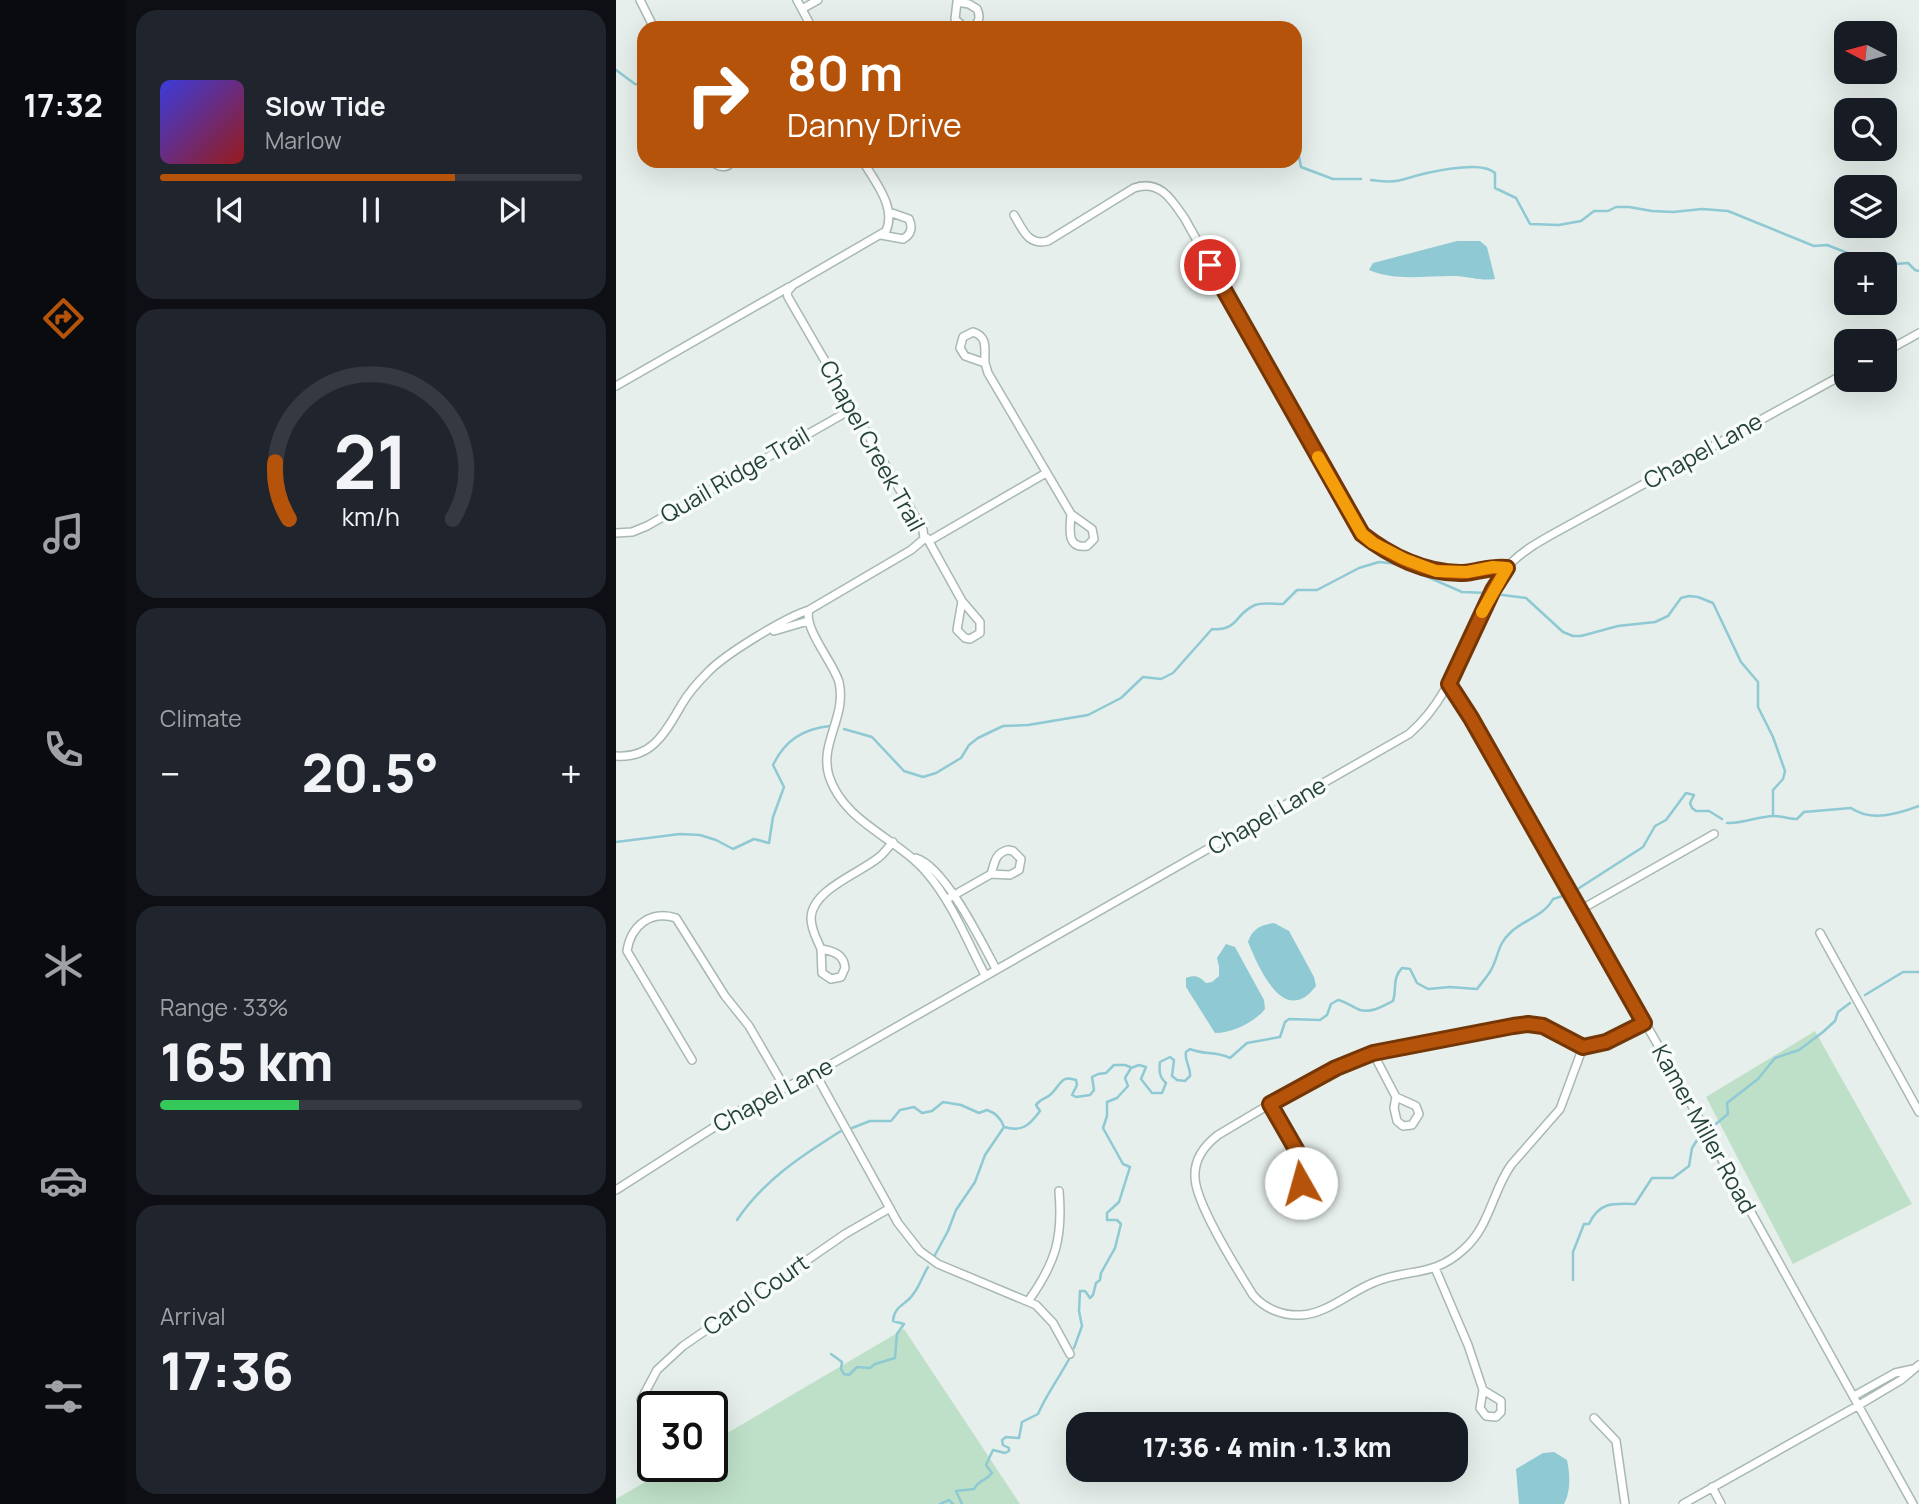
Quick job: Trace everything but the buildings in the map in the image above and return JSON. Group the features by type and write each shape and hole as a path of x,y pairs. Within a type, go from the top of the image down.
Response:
{"street":[{"path":"640,0 650,21"},
{"path":"797,0 808,21"},
{"path":"802,9 818,0"},
{"path":"957,21 955,19 957,1 973,6 979,14 978,21"},
{"path":"616,386 881,235 888,226 889,212 867,168"},
{"path":"1014,215 1028,239 1039,243 1048,241 1134,188 1146,185 1159,188 1171,197 1185,219 1362,534 1391,553 1436,571 1467,572 1493,567 1507,568"},
{"path":"881,235 903,239 911,230 909,219 889,212"},
{"name":"Chapel Creek Trail","path":"766,633 790,618 810,610 917,546 924,539 923,530 790,302 787,292 793,285"},
{"path":"985,363 962,352 961,342 967,333 973,332 983,337 988,373 1071,514 1092,529 1094,538 1087,547 1077,547 1073,543 1069,531 1071,514"},
{"path":"1897,345 1919,333"},
{"name":"Chapel Lane","path":"616,1190 713,1127 815,1073 1409,734 1430,714 1449,684 1493,590 1507,568 1522,554 1551,535 1834,380"},
{"name":"Quail Ridge Trail","path":"616,533 632,532 648,526 852,409"},
{"path":"929,541 1046,473"},
{"path":"923,530 962,601 980,622 980,633 970,639 957,630 962,601"},
{"path":"810,610 808,621 832,664 840,690 839,718 826,758 832,783 866,825 912,857 930,877 985,975"},
{"path":"616,756 639,754 654,745 667,731 688,695 708,672 730,654 766,633 808,621"},
{"name":"Kamer Miller Road","path":"1449,684 1471,718 1644,1023 1913,1504"},
{"path":"1580,910 1714,834"},
{"path":"821,949 834,952 842,958 845,968 841,977 831,979 822,973 821,949 811,924 812,910 835,886 878,858 893,842"},
{"path":"945,900 991,874 1005,876 1015,873 1019,870 1021,859 1013,851 1003,851 996,858 991,874"},
{"path":"912,857 931,866 953,895 996,969"},
{"path":"692,1060 627,951 628,941 650,917 664,914 676,918 725,996 749,1026 785,1088"},
{"path":"1820,933 1919,1112"},
{"path":"1583,1047 1560,1109 1505,1173 1488,1218 1477,1236 1463,1251 1435,1268 1374,1282 1309,1314 1282,1313 1259,1302 1242,1278 1202,1204 1195,1176 1199,1157 1210,1141 1226,1129 1336,1068 1373,1053 1528,1024 1550,1029 1583,1047 1606,1042 1644,1023"},
{"path":"1373,1053 1396,1097"},
{"path":"815,1073 907,1236 928,1258 957,1273 1029,1300 1048,1318 1070,1354"},
{"path":"1270,1104 1303,1163"},
{"path":"1029,1300 1056,1253 1061,1219 1059,1191"},
{"name":"Carol Court","path":"645,1391 657,1370 683,1346 845,1234 890,1208"},
{"path":"1435,1268 1468,1345 1483,1390"},
{"path":"1854,1396 1895,1373 1917,1367"},
{"path":"1917,1367 1919,1377"},
{"path":"1683,1504 1859,1405 1901,1380 1917,1367"},
{"path":"1594,1418 1616,1441 1625,1504"},
{"path":"1712,1487 1721,1504"}],"green space":[{"path":"1815,1031 1912,1204 1793,1264 1706,1097"},
{"path":"904,1329 1020,1504 616,1504 616,1499 645,1482 728,1482 728,1433"}],"water":[{"path":"1457,241 1480,241 1487,247 1495,279 1457,276 1402,277 1369,270 1373,263"},
{"path":"1274,923 1289,931 1314,977 1316,986 1304,997 1293,1001 1274,990 1248,942 1258,928"},
{"path":"1226,944 1235,947 1264,1000 1265,1009 1243,1026 1215,1033 1186,987 1186,978 1195,976 1206,983 1212,982 1219,976 1217,958"},
{"path":"1554,1452 1567,1460 1569,1482 1564,1504 1519,1504 1516,1469 1543,1453"}],"waterway":[{"path":"616,70 637,84"},
{"path":"1302,167 1333,179 1361,179"},
{"path":"1371,180 1397,181 1438,171 1478,167 1495,173 1495,188 1516,198 1530,224 1559,225 1581,221 1594,211 1608,211 1616,207 1673,212 1702,209 1728,211 1814,246 1827,245 1845,252"},
{"path":"1897,264 1908,263 1919,271"},
{"path":"844,729 872,737 904,771 923,777 936,773 961,758 969,745 978,738 1003,726 1028,725 1088,715 1121,698 1143,677 1161,679 1173,673 1212,629 1232,625 1255,605 1283,604 1297,590 1317,590 1359,568 1379,562 1398,564 1462,592 1488,593"},
{"path":"1495,594 1526,598 1563,632 1573,636 1618,626 1655,622 1668,616 1681,598 1689,596 1713,603 1741,662 1758,682 1758,707 1773,737 1785,771 1783,779 1773,790 1773,816"},
{"path":"616,842 680,834 700,835 733,849 754,839 769,843 773,817 784,787 773,765 783,749 796,737 830,726"},
{"path":"1573,892 1643,847 1655,826 1666,820 1686,793 1694,795 1690,803 1696,811 1709,811 1722,819"},
{"path":"1727,823 1774,816 1797,819 1804,812 1851,808 1876,816 1919,806"},
{"path":"1074,1348 1082,1326 1079,1311 1080,1291 1085,1291 1090,1298 1093,1295 1096,1283 1115,1248 1121,1224 1117,1220 1107,1220 1107,1213 1119,1202 1130,1167 1123,1164 1103,1128 1107,1116 1107,1102 1117,1098 1128,1086 1125,1078 1131,1068 1139,1065 1146,1067 1141,1079 1152,1093 1162,1093 1166,1083 1160,1073 1160,1062 1170,1057 1174,1060 1172,1076 1185,1081 1190,1076 1186,1055 1190,1049 1230,1058 1247,1043 1280,1037 1285,1022 1289,1019 1320,1020 1327,1015 1331,1004 1338,1000 1360,1010 1377,1009 1393,1001 1396,979 1402,968 1410,969 1417,983 1428,989 1477,989 1492,969 1507,936 1545,910 1553,899 1566,895"},
{"path":"1865,995 1903,972 1919,972"},
{"path":"1711,1128 1728,1114 1727,1103 1758,1079 1775,1058 1799,1050 1835,1021 1838,1012 1850,1003"},
{"path":"852,1128 870,1121 891,1121 900,1110 914,1107 922,1113 932,1111 943,1102 961,1105 979,1113 987,1110 998,1116 1004,1127 1020,1128 1029,1124 1040,1111 1036,1105 1064,1080 1076,1080 1077,1085 1072,1095 1090,1095 1094,1090 1092,1077 1106,1073 1114,1065 1130,1067"},
{"path":"935,1255 956,1210 975,1182 985,1155 1004,1127"},
{"path":"737,1220 771,1181 841,1131"},
{"path":"1573,1280 1573,1252 1584,1224 1589,1224 1597,1211 1608,1205 1635,1204 1652,1178 1673,1178 1689,1166 1692,1148 1701,1134"},
{"path":"831,1354 842,1362 841,1369 844,1374 849,1375 857,1367 870,1368 895,1358 897,1334 904,1324 893,1321 894,1316 898,1308 914,1293 928,1267"},
{"path":"962,1504 956,1491 974,1489 992,1473 986,1465 993,1450 1005,1453 1009,1451 1002,1440 1006,1437 1019,1438 1022,1422 1038,1414 1069,1359"},
{"path":"940,1504 949,1500 953,1504"}],"slow traffic":[{"path":"1318,457 1362,534 1373,543 1417,565 1436,571 1448,573 1493,567 1507,568 1482,612"}],"route":[{"path":"1210,265 1362,534 1391,553 1436,571 1448,573 1493,567 1507,568 1493,590 1449,684 1555,864 1644,1023 1595,1046 1583,1047 1543,1026 1528,1024 1385,1050 1355,1059 1270,1104 1303,1163 1301,1183"}]}
